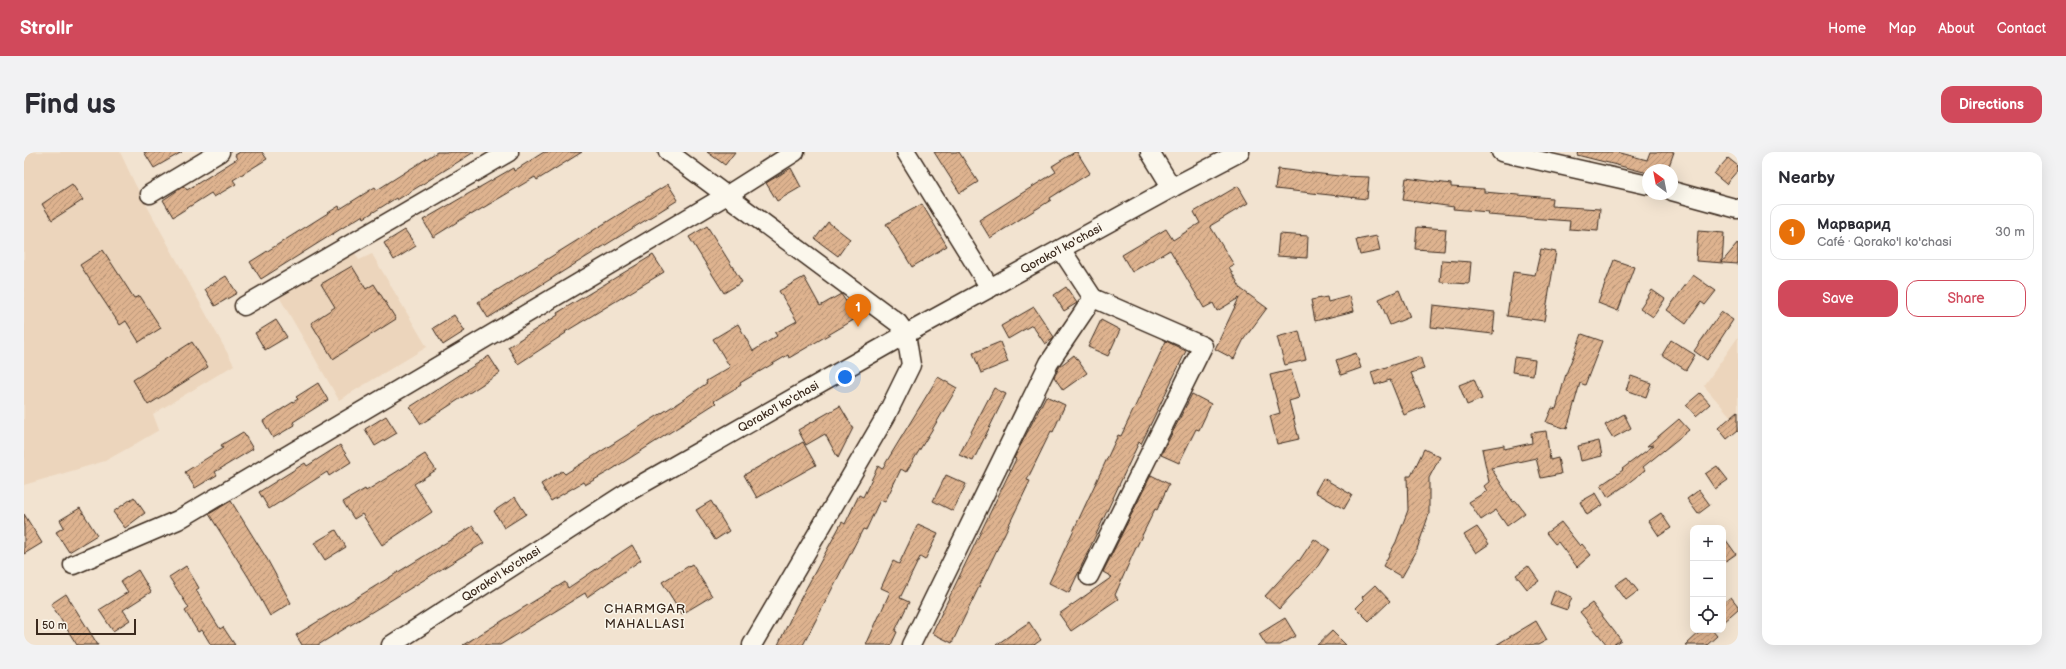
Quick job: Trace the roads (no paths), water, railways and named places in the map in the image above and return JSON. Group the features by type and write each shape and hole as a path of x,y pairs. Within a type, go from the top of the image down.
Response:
{"street":[{"path":"150,194 220,152"},
{"path":"244,306 509,152"},
{"path":"668,152 898,323 906,334 911,365 889,410 752,645"},
{"path":"72,565 178,520 727,195 795,152"},
{"path":"906,152 990,288"},
{"path":"1150,152 1172,188"},
{"name":"Qorako'l ko'chasi","path":"391,645 626,493 906,334 1240,152"},
{"path":"1501,152 1642,184"},
{"path":"1678,193 1738,209"},
{"path":"1061,249 1093,298 1203,346 1090,576"},
{"path":"911,645 1049,363 1093,298"}],"place":[{"name":"Марварид","path":"858,327"}],"district":[{"name":"CHARMGAR MAHALLASI","path":"645,616"}]}
